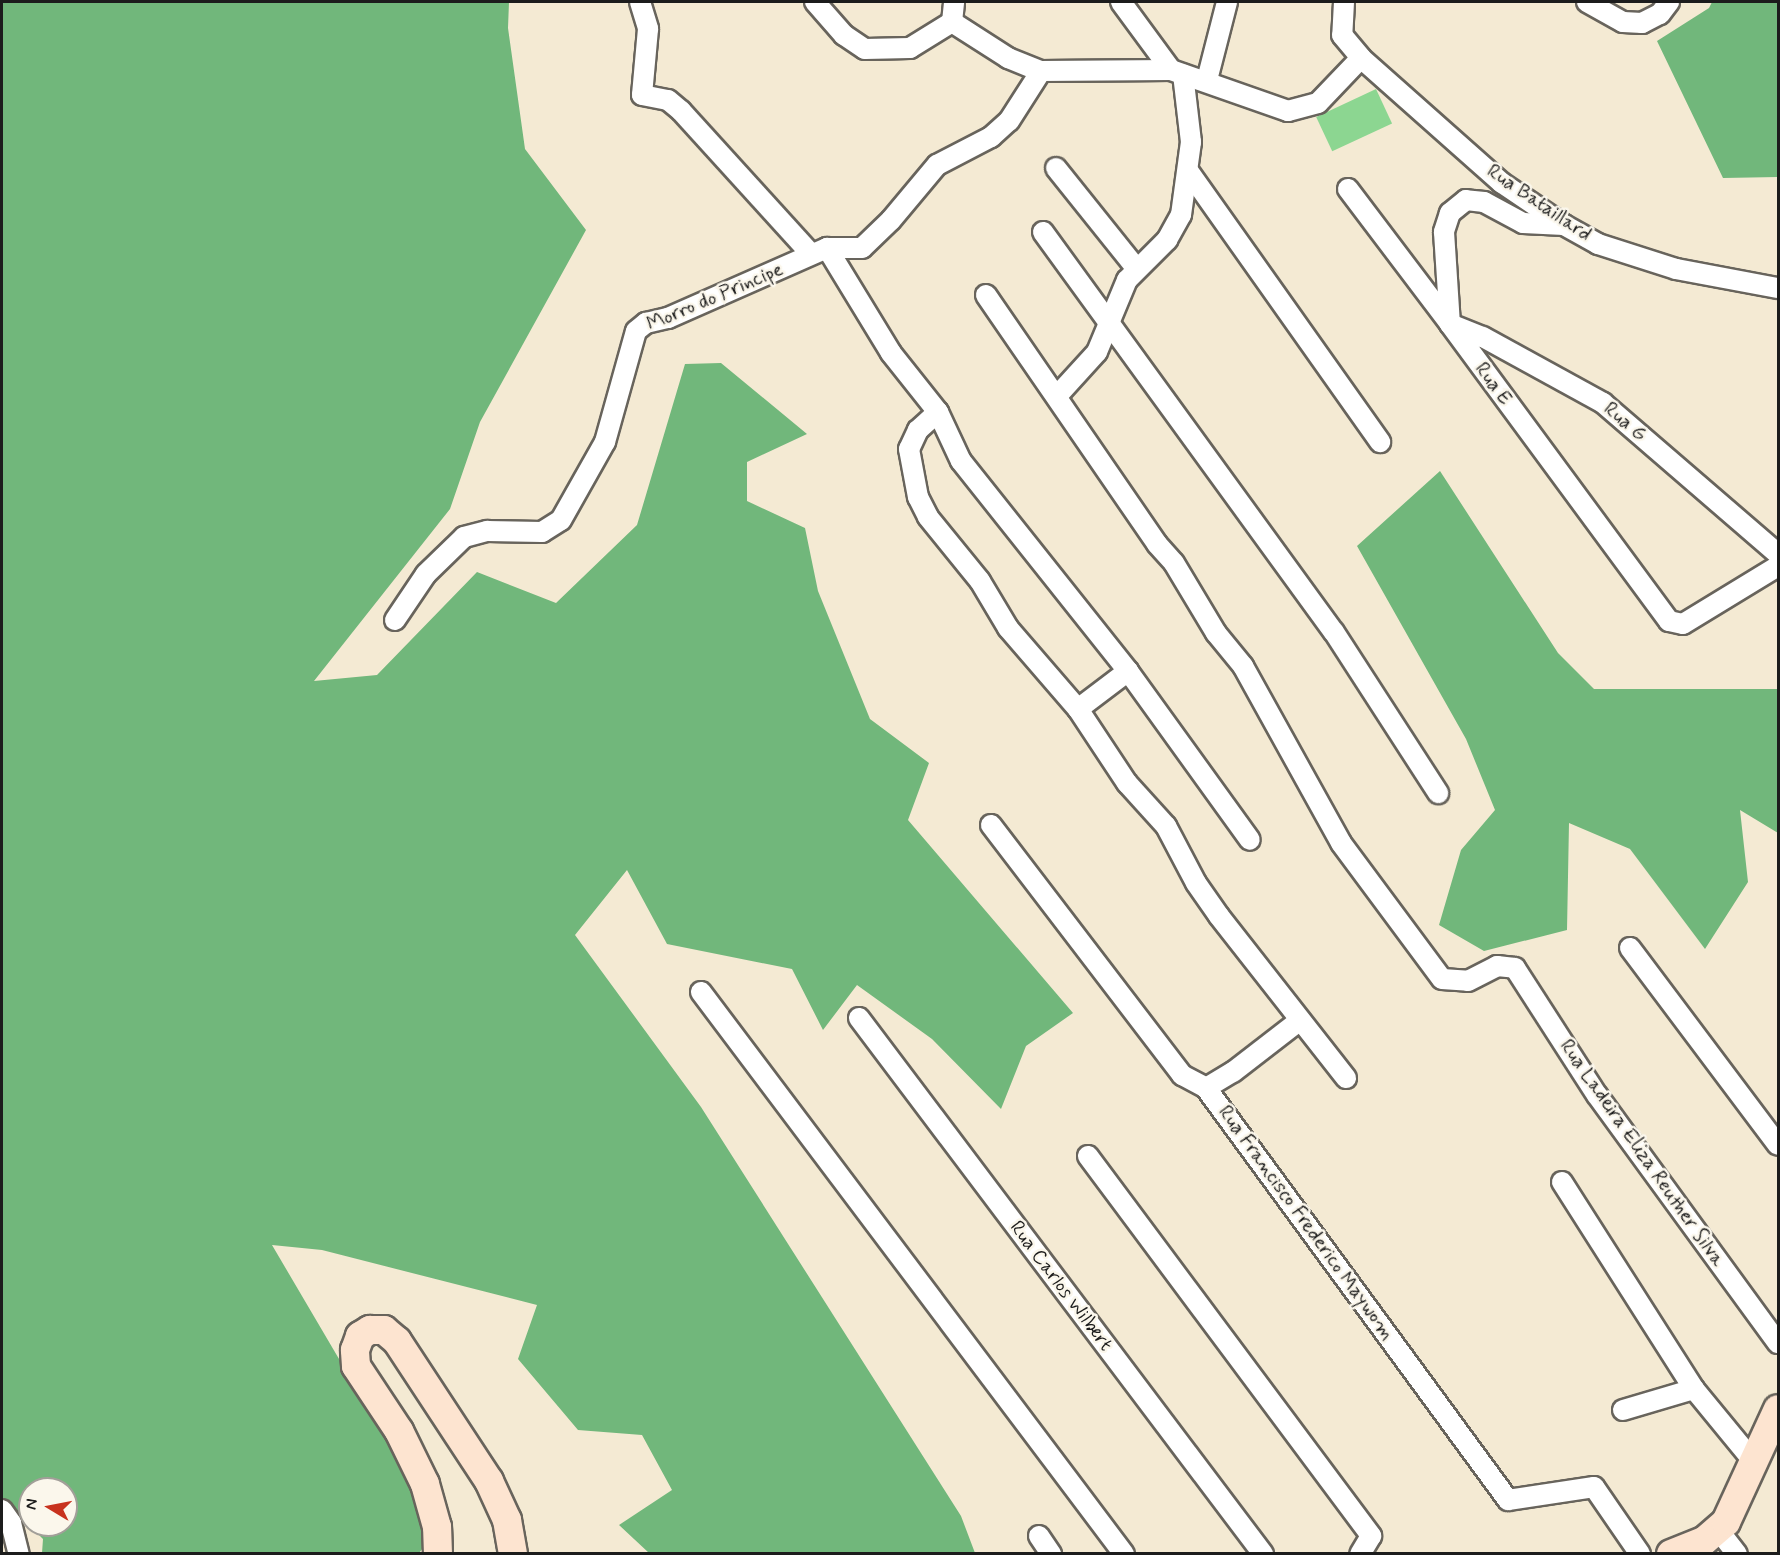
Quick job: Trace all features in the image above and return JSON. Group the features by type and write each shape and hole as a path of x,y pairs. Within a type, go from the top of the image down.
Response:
{"street":[{"name":"Morro do Principe","path":"640,2 648,29 642,95 668,100 681,111 819,251"},
{"path":"815,2 844,35 865,48 910,48 952,22"},
{"path":"952,22 954,2"},
{"path":"986,295 1057,396 1097,352 1112,323 1127,280 1175,228 1189,172 1191,142 1177,72 1121,2"},
{"path":"1206,80 1227,2"},
{"name":"Rua Bataillard","path":"1344,2 1342,36 1361,58 1502,183 1564,225 1598,244 1676,269 1779,288"},
{"path":"1587,2 1623,22 1642,23 1660,14 1669,2"},
{"path":"952,22 1008,58 1041,71 1177,72 1206,80 1288,111 1318,103 1361,58"},
{"name":"Morro do Principe","path":"395,620 426,574 464,537 487,531 542,532 561,520 605,442 636,331 646,323 668,318 819,251 862,248 891,220 937,165 991,137 1009,121 1041,71"},
{"path":"1056,168 1136,268"},
{"path":"1189,172 1380,442"},
{"name":"Rua E","path":"1348,189 1669,621 1683,624 1779,566"},
{"path":"1450,324 1444,232 1450,213 1466,200 1475,201 1523,223 1564,225"},
{"path":"1043,232 1112,323 1341,641 1438,793"},
{"path":"819,251 891,354 938,412 961,461 1128,671 1250,840"},
{"name":"Rua G","path":"1450,324 1483,337 1603,402 1779,554"},
{"name":"Rua Ladeira Eliza Reuther Silva","path":"1057,396 1157,544 1174,563 1216,633 1243,666 1341,843 1442,979 1472,980 1506,964 1515,968 1597,1095 1779,1343"},
{"path":"938,412 918,430 909,449 918,497 944,540 980,581 1008,628 1078,709 1113,765 1166,826 1196,884 1263,969 1299,1021 1346,1078"},
{"path":"1078,709 1128,671"},
{"name":"Rua Francisco Frederico Maywom","path":"991,825 1182,1075 1206,1088 1508,1500 1594,1487 1640,1554"},
{"path":"1629,948 1779,1145"},
{"path":"701,992 1124,1554"},
{"name":"Rua Carlos Wilbert","path":"859,1017 1263,1554"},
{"path":"1206,1088 1233,1072 1299,1021"},
{"path":"1088,1156 1371,1536 1366,1548"},
{"path":"1562,1182 1694,1389 1754,1462"},
{"path":"438,1554 437,1527 425,1484 399,1431 357,1366 355,1350 360,1336 370,1330 384,1330 397,1341 489,1481 507,1520 513,1554"},
{"path":"1623,1410 1694,1389"},
{"path":"1671,1554 1719,1531 1779,1409"},
{"path":"2,1510 11,1523 19,1554"},
{"path":"1719,1531 1737,1554"},
{"path":"1039,1536 1051,1554"}],"green space":[{"path":"2,2 509,2 508,28 525,149 586,230 480,422 450,509 314,681 377,675 477,572 556,603 637,525 685,364 721,363 807,434 747,462 747,501 805,528 818,591 870,719 929,763 908,820 1073,1013 1026,1046 1001,1109 932,1039 857,985 823,1030 792,969 667,944 627,870 575,935 701,1107 961,1516 975,1553 649,1553 619,1525 672,1490 642,1435 578,1430 518,1359 537,1305 322,1250 272,1245 409,1478 427,1543 419,1553 42,1553 43,1539 41,1537 78,1537 78,1477 18,1477 18,1514 2,1498"},
{"path":"1712,2 1778,2 1778,177 1723,178 1657,41 1709,8"},
{"path":"1376,89 1392,123 1332,151 1316,117"},
{"path":"1440,471 1558,653 1594,689 1778,689 1778,833 1740,810 1748,882 1705,949 1630,849 1569,823 1567,930 1484,951 1439,925 1461,850 1495,810 1466,739 1357,546"}]}
